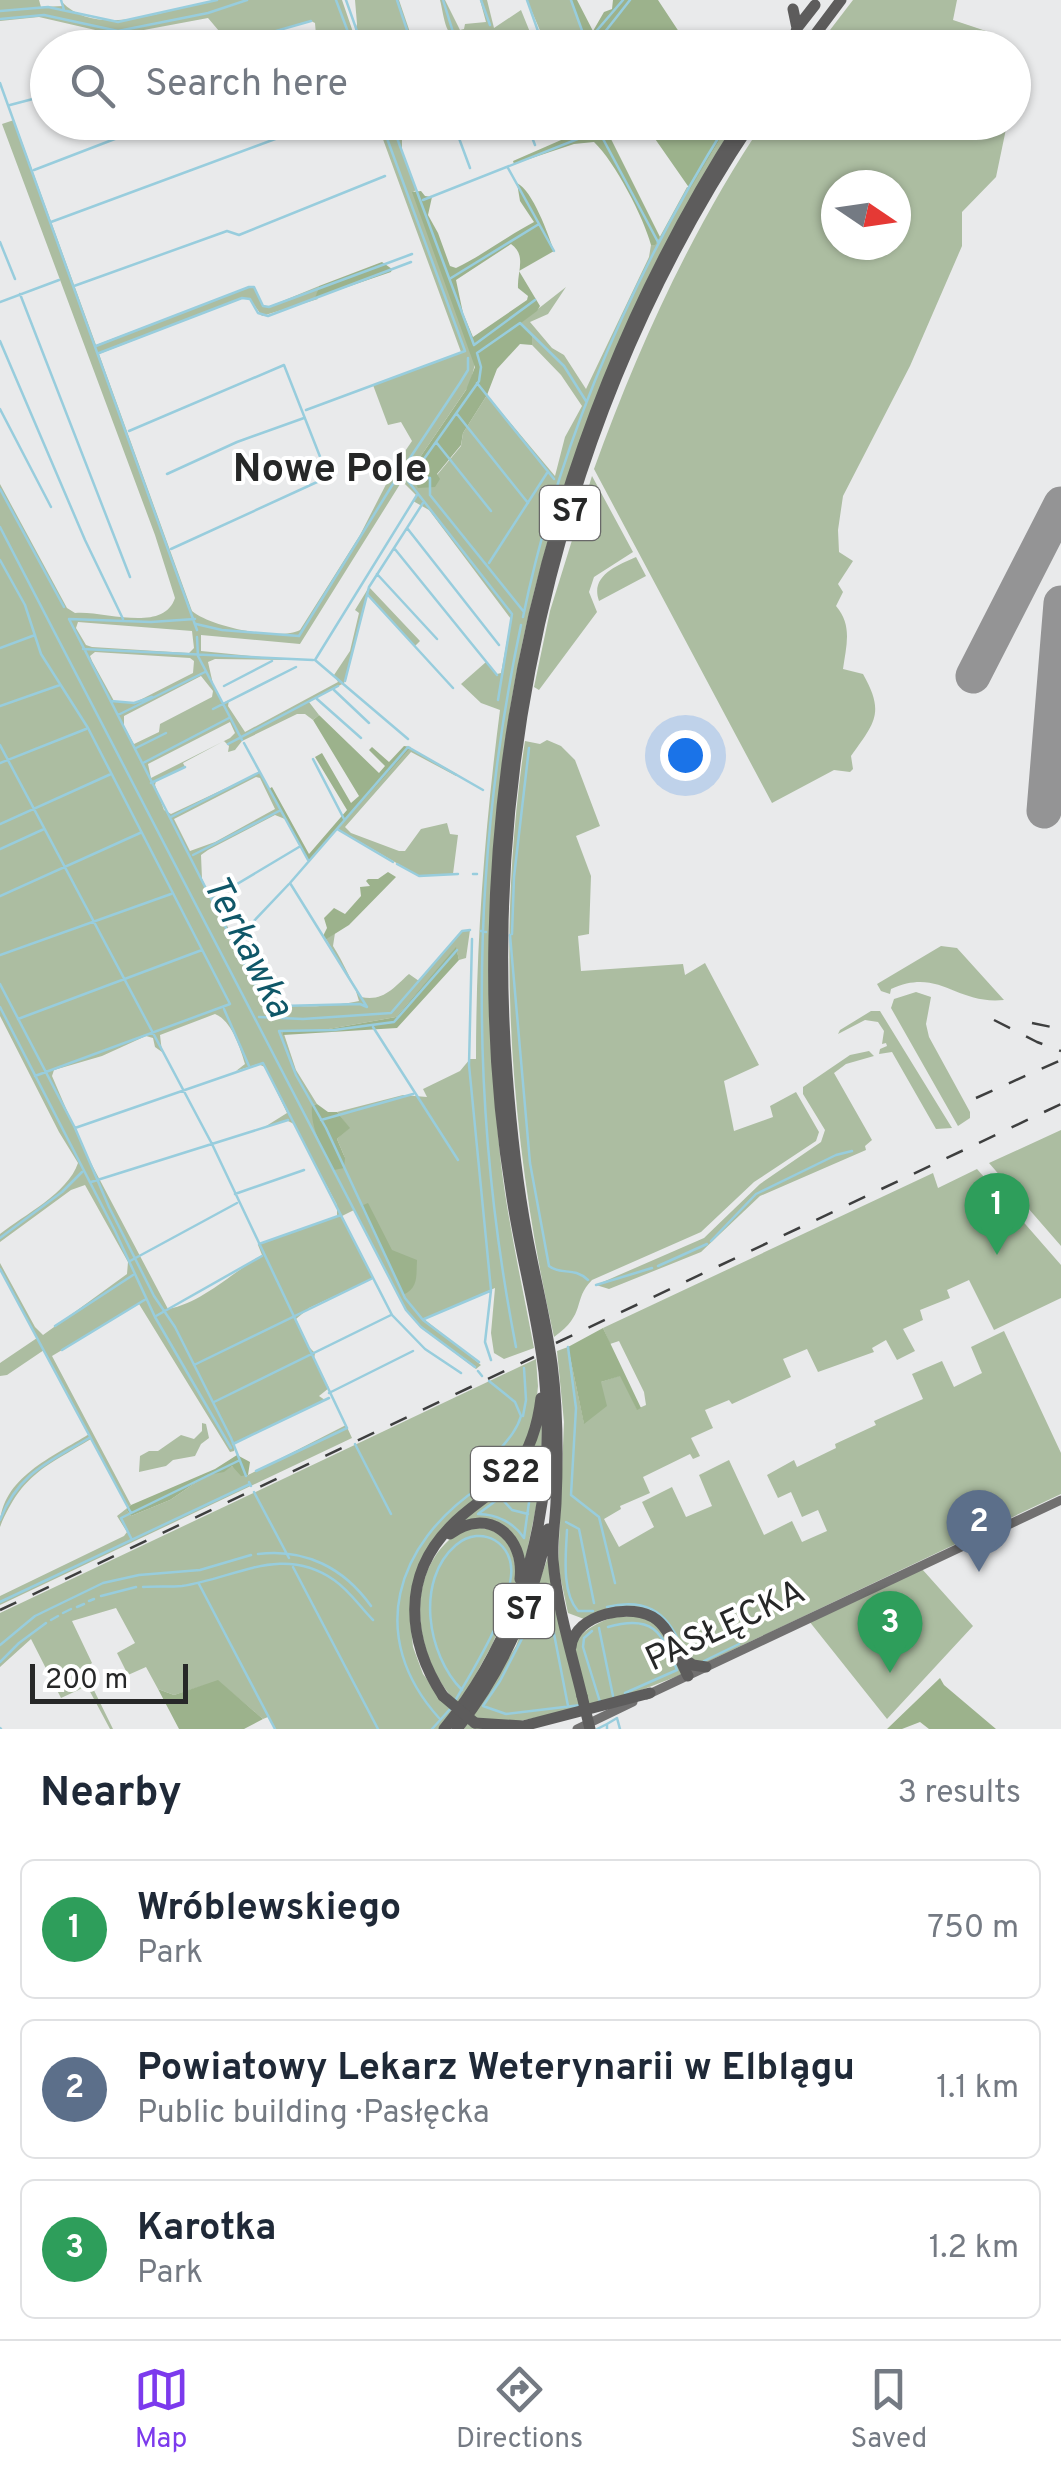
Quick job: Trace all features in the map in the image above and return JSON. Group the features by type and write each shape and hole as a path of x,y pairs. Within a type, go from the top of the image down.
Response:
{"highway":[{"path":"807,30 831,0"},
{"path":"818,30 840,0"},
{"path":"797,28 796,8 807,8 816,2"},
{"path":"797,28 816,2"},
{"name":"S7","path":"444,1729 480,1677 511,1617 533,1554 543,1506 548,1431 544,1374 505,1154 495,1025 496,872 511,732 547,558 592,420 662,262 732,140"},
{"name":"S7","path":"456,1729 496,1669 525,1608 542,1556 556,1480 555,1388 520,1193 504,1027 504,904 519,736 546,596 600,422 670,264 742,140"},
{"name":"S22","path":"479,1726 443,1696 425,1668 414,1628 418,1584 434,1548 452,1524 501,1485 524,1456 536,1428 544,1374"},
{"name":"S22","path":"556,1480 553,1545 560,1604 590,1729"},
{"path":"434,1548 469,1524 486,1524 506,1533 516,1545 521,1561 511,1617"},
{"path":"560,1604 570,1617 584,1623"},
{"path":"571,1651 574,1632 584,1623 623,1612 643,1613 662,1625 688,1676"},
{"path":"677,1653 689,1663 706,1668"},
{"path":"479,1726 523,1726 650,1694"}],"main road":[{"name":"PASŁĘCKA","path":"577,1729 1061,1500"}],"green space":[{"path":"0,0 39,0 41,7 63,6 62,2 96,19 116,20 218,0 342,0 352,30 316,30 311,21 279,30 218,30 208,18 144,30 95,30 39,17 0,21"},
{"path":"355,0 399,0 409,30 355,30"},
{"path":"440,0 445,0 460,30 448,30"},
{"path":"480,0 487,0 494,28 521,10 529,30 460,30 465,24 486,22"},
{"path":"527,0 571,0 582,30 540,30"},
{"path":"571,0 577,0 592,30 582,30"},
{"path":"613,0 658,0 678,30 594,30 604,12 612,9"},
{"path":"853,0 957,0 953,20 983,30 830,30"},
{"path":"14,120 96,345 249,287 254,287 268,307 319,286 318,299 262,316 250,299 242,298 99,354 192,611 229,627 277,634 300,630 360,535 412,441 401,422 388,425 373,385 461,352 383,140 402,140 402,153 416,190 413,192 475,364 470,384 412,469 431,487 461,446 463,433 487,395 555,476 565,437 582,406 561,375 532,345 532,336 520,323 566,287 548,314 530,322 552,348 564,355 586,389 649,257 651,245 657,242 687,187 690,188 720,140 725,140 666,246 608,369 562,493 528,618 504,746 492,878 491,1014 503,1179 534,1348 504,1359 494,1353 491,1333 495,1288 424,1319 481,1365 476,1369 421,1327 406,1310 354,1210 342,1216 373,1278 309,1308 296,1319 329,1388 319,1396 325,1400 235,1443 234,1451 230,1452 139,1304 52,1356 131,1505 128,1507 91,1439 26,1483 0,1527 2,1510 19,1482 89,1434 44,1350 0,1376 0,1363 37,1338 0,1263 43,1335 127,1274 128,1262 85,1185 71,1190 0,1242 0,1234 55,1194 78,1163 0,1016 0,484 67,608 75,613 145,618 168,609 175,598 2,124","holes":["402,481 416,495 413,501 429,510 511,619 501,673 497,674 486,662 461,684 481,703 500,710 482,884 476,1059 423,1089 427,1097 403,1095 337,1112 349,1128 337,1139 345,1158 312,1105 317,1104 296,1070 283,1031 323,1030 396,1017 456,948 459,960 466,958 470,930 462,931 419,981 409,974 388,992 369,998 361,997 333,946 335,933 326,939 359,1001 304,1006 277,1000 258,984 245,962 243,938 247,928 232,937 218,904 220,894 209,893 202,879 201,855 275,815 285,819 260,772 171,814 164,810 156,781 223,742 151,778 148,764 230,722 235,733 224,741 228,752 297,714 313,720 319,715 309,702 344,683 367,595 415,646 420,641 369,587 355,610 359,613 350,651 334,675 338,682 245,732 228,706 229,700 223,703 208,662 291,660 201,651 201,635 300,644","78,622 192,631 194,648 189,653 92,647 86,645 76,628","95,652 190,658 194,661 193,673 134,703 114,701 90,656","201,676 213,691 212,697 160,724 159,732 134,744 124,726 124,716","256,777 275,809 215,842 190,851 174,819","215,1014 221,1017 234,1035 245,1064 236,1071 258,1064 265,1067 287,1113 263,1128 286,1120 294,1124 337,1205 337,1216 258,1245 262,1255 205,1294 168,1309 83,1148 52,1076 54,1070 102,1056 146,1036 153,1038 155,1047 162,1052 160,1035"]},
{"path":"561,140 612,140 660,237 651,245 619,176 594,142 574,144 514,164 513,161"},
{"path":"656,140 720,140 690,189"},
{"path":"752,140 1004,140 996,177 962,212 962,246 910,366 843,496 839,552 853,561 838,584 843,592 836,606 845,621 847,636 843,669 863,674 874,698 874,717 851,756 850,772 834,770 772,803 594,469 629,379 690,247"},
{"path":"517,183 534,204 554,251 519,271 519,253 511,244 456,280 473,337 527,300 528,296 518,288 519,272 540,306 521,323 532,336 532,345 520,344 497,369 487,395 463,433 461,445 437,474 440,479 435,487 418,488 412,469 466,390 475,367 412,192 421,191 432,197 428,215 450,266 456,268 534,222 520,201"},
{"path":"382,262 391,272 315,298 319,286"},
{"path":"592,476 633,552 594,577 589,592 597,612 539,690 534,687 550,611"},
{"path":"636,557 646,576 599,601 601,578"},
{"path":"319,715 379,773 385,766 369,750 372,747 389,762 404,746 411,747 309,861 269,789 272,787 309,854 347,810 315,757 322,753 351,803 359,796 313,720"},
{"path":"547,740 561,746 575,760 600,826 576,836 591,876 589,934 578,936 581,971 683,964 685,975 705,963 759,1065 724,1081 734,1131 773,1117 770,1106 796,1092 819,1132 816,1141 754,1182 701,1232 592,1280 571,1321 554,1337 518,1115 509,966 516,816 525,741 540,744"},
{"path":"408,747 456,776 411,752 345,827 351,833 405,851 421,829 447,823 450,834 458,835 453,874 419,876 336,828"},
{"path":"388,872 396,877 349,925 325,940 324,918 334,908 345,914 361,896 360,887 370,886 368,879 378,879"},
{"path":"941,946 957,948 1004,1000 973,997 922,982 891,989 890,994 881,991 877,984"},
{"path":"456,947 459,960 397,1028 283,1035 283,1031 323,1030 396,1017"},
{"path":"916,992 931,997 926,1024 929,1037 970,1112 970,1118 958,1126 891,1008 894,999"},
{"path":"871,1011 880,1011 952,1128 936,1129 892,1052 879,1054 887,1046 882,1044 884,1031 878,1022 865,1020 838,1034"},
{"path":"869,1051 874,1056 846,1064 834,1073 872,1140 866,1150 760,1196 701,1252 609,1289 596,1285 704,1238 760,1184 821,1142 825,1130 803,1094 803,1087 850,1055"},
{"path":"312,1105 328,1112 337,1112 350,1128 337,1139 345,1158 344,1168 334,1170 318,1138 312,1114"},
{"path":"1061,1130 1061,1246 989,1163"},
{"path":"977,1169 1061,1265 1061,1298 994,1330 969,1280 947,1290 950,1298 920,1310 923,1320 903,1329 915,1351 897,1360 886,1340 872,1348 874,1352 818,1372 807,1349 783,1359 791,1377 732,1404 729,1400 705,1410 713,1428 691,1438 700,1456 693,1459 690,1454 643,1477 650,1493 620,1506 604,1519 619,1547 654,1527 642,1502 672,1487 686,1517 712,1506 699,1475 729,1460 764,1535 792,1521 802,1542 827,1531 818,1510 802,1517 791,1492 778,1498 767,1475 794,1460 797,1467 836,1448 835,1444 876,1425 874,1421 923,1399 912,1374 942,1361 954,1387 982,1373 971,1347 1004,1331 1061,1453 1061,1494 703,1664 685,1658 656,1615 584,1619 568,1613 558,1566 564,1422 557,1351 568,1347 584,1423 601,1382 621,1375 637,1409 646,1405 644,1392 619,1341 610,1344 603,1328 933,1173 938,1188"},
{"path":"368,1203 392,1250 417,1260 414,1285 403,1295 361,1206"},
{"path":"603,1328 641,1408 637,1410 620,1376 601,1382 607,1406 584,1424 568,1347"},
{"path":"536,1359 534,1427 508,1473 439,1533 410,1618 413,1647 423,1674 453,1713 439,1729 275,1729 268,1717 263,1719 218,1681 174,1695 158,1689 146,1667 128,1675 117,1653 135,1643 116,1608 72,1621 92,1663 86,1674 113,1729 87,1686 61,1698 31,1639 0,1667 0,1613"},
{"path":"202,1423 206,1424 209,1438 195,1456 139,1472 140,1456 158,1451 181,1435 194,1439 202,1431"},
{"path":"542,1423 541,1483 524,1566 510,1533 458,1524 499,1490"},
{"path":"346,1425 352,1438 0,1605 0,1596 124,1536 127,1532 117,1516 126,1509 131,1516 170,1500 207,1475 232,1466 246,1476"},
{"path":"237,1455 250,1462 248,1475 241,1476 232,1466 207,1475 170,1500 131,1516 126,1509 215,1469"},
{"path":"466,1528 489,1528 510,1542 518,1578 492,1645 459,1705 431,1663 420,1613 422,1588 430,1564 445,1544"},
{"path":"548,1557 574,1647 583,1633 605,1620 640,1617 665,1635 683,1674 613,1701 483,1729 464,1729 516,1646"},
{"path":"922,1569 973,1626 887,1719 809,1621"},
{"path":"940,1678 996,1729 929,1729 920,1722 902,1729 887,1729"},
{"path":"218,1680 263,1719 244,1729 179,1729 158,1689 174,1695"}],"waterway":[{"path":"61,0 64,10"},
{"path":"0,11 48,7 118,22 217,0"},
{"path":"123,30 208,13 247,0"},
{"path":"336,0 347,30"},
{"path":"346,0 357,30"},
{"path":"397,0 407,30"},
{"path":"443,0 452,30"},
{"path":"481,0 490,25"},
{"path":"527,0 538,30"},
{"path":"571,0 582,30"},
{"path":"597,30 623,0"},
{"path":"606,30 630,0"},
{"path":"0,19 44,15 113,30"},
{"path":"279,30 311,21"},
{"path":"0,83 197,630"},
{"path":"10,105 30,100"},
{"path":"34,170 112,140"},
{"path":"51,222 272,140"},
{"path":"306,410 465,351 388,140"},
{"path":"398,140 474,345 535,300"},
{"path":"460,140 470,168"},
{"path":"533,140 535,145"},
{"path":"423,200 575,140"},
{"path":"604,140 658,242"},
{"path":"523,617 557,487 603,361 661,239 717,140"},
{"path":"508,168 554,251"},
{"path":"74,286 227,231 239,235 385,176"},
{"path":"451,278 539,224"},
{"path":"0,242 15,279"},
{"path":"96,346 249,287 254,287 263,306 269,307 412,254"},
{"path":"99,353 242,298 250,299 258,313 268,316 411,262"},
{"path":"0,302 59,280"},
{"path":"20,294 130,577"},
{"path":"524,612 430,495 430,478 418,477 419,466 479,381 477,353 520,323 564,366 586,401"},
{"path":"0,341 123,619"},
{"path":"196,624 299,636 468,370 468,358"},
{"path":"129,431 284,365 328,477 171,549"},
{"path":"477,383 554,479"},
{"path":"0,409 51,507"},
{"path":"457,414 528,503"},
{"path":"167,474 237,442 304,418"},
{"path":"436,442 491,511"},
{"path":"489,563 547,473"},
{"path":"408,481 512,614 498,700"},
{"path":"0,489 64,607"},
{"path":"408,739 315,660 417,495"},
{"path":"345,681 369,587 423,503"},
{"name":"Terkawka","path":"0,527 406,1310 421,1327 475,1367"},
{"path":"407,528 499,645"},
{"path":"394,548 497,675"},
{"path":"0,560 25,605 41,654 88,728 230,1004 35,1076"},
{"path":"377,574 437,639"},
{"path":"367,594 453,688"},
{"path":"195,619 69,619 256,987 281,1006 367,1007"},
{"path":"516,1347 490,1166 482,986 492,806 521,625"},
{"path":"0,648 35,635"},
{"path":"197,637 198,656 242,740"},
{"path":"83,649 313,660"},
{"path":"224,686 272,661"},
{"path":"213,709 296,667"},
{"path":"118,715 205,672"},
{"path":"0,706 60,685"},
{"path":"228,744 338,686"},
{"path":"334,690 369,723"},
{"path":"111,701 134,703 152,697"},
{"path":"317,699 361,738"},
{"path":"143,763 229,718"},
{"path":"0,763 86,729"},
{"path":"136,748 166,733"},
{"path":"244,743 308,860"},
{"path":"0,745 212,1144 347,1428 256,1471"},
{"path":"367,1007 290,883 408,747 483,790"},
{"path":"512,934 514,877 529,748"},
{"path":"313,759 344,819"},
{"path":"151,783 185,767"},
{"path":"171,817 258,773"},
{"path":"0,824 111,774"},
{"path":"193,855 279,811"},
{"path":"0,849 44,829"},
{"path":"337,829 393,862"},
{"path":"0,896 140,833"},
{"path":"212,899 299,847"},
{"path":"397,864 419,876 458,874"},
{"path":"234,942 289,884"},
{"path":"0,955 171,894"},
{"path":"259,1017 303,1019 391,1013 462,931 470,930"},
{"path":"481,931 486,932"},
{"path":"510,935 530,1163 549,1266 588,1280"},
{"path":"472,939 469,1065 491,1290 485,1342 491,1360"},
{"path":"18,1019 202,950"},
{"path":"457,950 394,1022 334,1030 279,1031 296,1075 326,1128 405,1298 423,1320 479,1362"},
{"path":"0,984 75,1128 154,1296 175,1327 231,1438 246,1476"},
{"path":"0,1007 155,1317 231,1448"},
{"path":"224,1009 249,1066"},
{"path":"373,1027 458,1160"},
{"path":"75,1128 263,1063 392,1315 425,1349 461,1373"},
{"path":"321,1120 413,1094"},
{"path":"91,1182 288,1120"},
{"path":"711,1241 756,1194 852,1151"},
{"path":"235,1194 304,1170"},
{"path":"0,1238 62,1192 82,1172"},
{"path":"130,1261 237,1203"},
{"path":"259,1244 341,1215"},
{"path":"658,1266 707,1244"},
{"path":"156,1316 262,1256"},
{"path":"596,1285 652,1268"},
{"path":"0,1269 131,1513"},
{"path":"55,1326 133,1275"},
{"path":"194,1365 371,1279"},
{"path":"424,1319 490,1291"},
{"path":"62,1350 146,1299"},
{"path":"214,1402 391,1315"},
{"path":"568,1347 576,1408 571,1495 599,1517 615,1583"},
{"path":"329,1393 413,1351"},
{"path":"523,1416 524,1368"},
{"name":"Terkawka","path":"478,1371 482,1376"},
{"name":"Terkawka","path":"489,1381 515,1402 521,1416 486,1468 484,1476 490,1484"},
{"path":"233,1444 329,1398"},
{"path":"0,1520 26,1480 89,1438"},
{"path":"355,1444 391,1514"},
{"path":"131,1538 121,1518 238,1461"},
{"path":"525,1470 532,1470 533,1474 524,1538 504,1520 478,1514 509,1491 525,1470"},
{"path":"249,1482 251,1486"},
{"path":"0,1602 250,1484"},
{"path":"439,1718 416,1687 403,1656 397,1624 400,1594 410,1564 427,1536 480,1487"},
{"path":"254,1492 289,1558"},
{"name":"Terkawka","path":"502,1499 512,1510 528,1514"},
{"name":"Terkawka","path":"566,1522 579,1529 594,1603"},
{"path":"567,1530 569,1594 578,1611 593,1611"},
{"path":"455,1701 463,1687 472,1672 489,1640 511,1576 508,1555 495,1540 486,1537 476,1536 456,1545 443,1560 431,1597 434,1638 450,1675 462,1690"},
{"path":"258,1554 292,1554 322,1564 349,1581 371,1606"},
{"path":"0,1645 35,1616 103,1583 139,1575 200,1570 251,1555"},
{"path":"143,1587 182,1586 259,1566 296,1565 334,1580 373,1620"},
{"path":"293,1567 378,1729"},
{"path":"199,1584 275,1729"},
{"path":"101,1596 136,1587"},
{"path":"89,1601 94,1599"},
{"path":"568,1706 549,1608 542,1600 483,1706 506,1714 581,1705"},
{"path":"77,1607 84,1604"},
{"path":"607,1607 632,1604 652,1609 668,1623 680,1644"},
{"path":"63,1613 71,1609"},
{"path":"51,1620 58,1616"},
{"path":"0,1662 46,1623"},
{"path":"608,1627 635,1623 653,1629 666,1645 677,1670 625,1693"},
{"name":"Terkawka","path":"599,1628 613,1696"},
{"path":"592,1631 584,1638 583,1647 600,1702"},
{"path":"704,1661 739,1644"},
{"path":"432,1729 451,1708"},
{"name":"Terkawka","path":"607,1724 617,1718 620,1729"},
{"path":"597,1729 607,1724 607,1729"}],"runway":[{"path":"973,676 1061,504"},
{"path":"1044,811 1061,603"}],"railway":[{"path":"994,1020 1061,1051"},
{"path":"1032,1023 1061,1029"},
{"path":"976,1098 1061,1060"},
{"path":"556,1343 1061,1104"},
{"path":"0,1610 534,1357"}],"place":[{"name":"Wróblewskiego","path":"997,1255"},
{"name":"Powiatowy Lekarz Weterynarii w Elblągu","path":"979,1572"},
{"name":"Karotka","path":"890,1673"}],"district":[{"name":"Nowe Pole","path":"330,471"}]}
